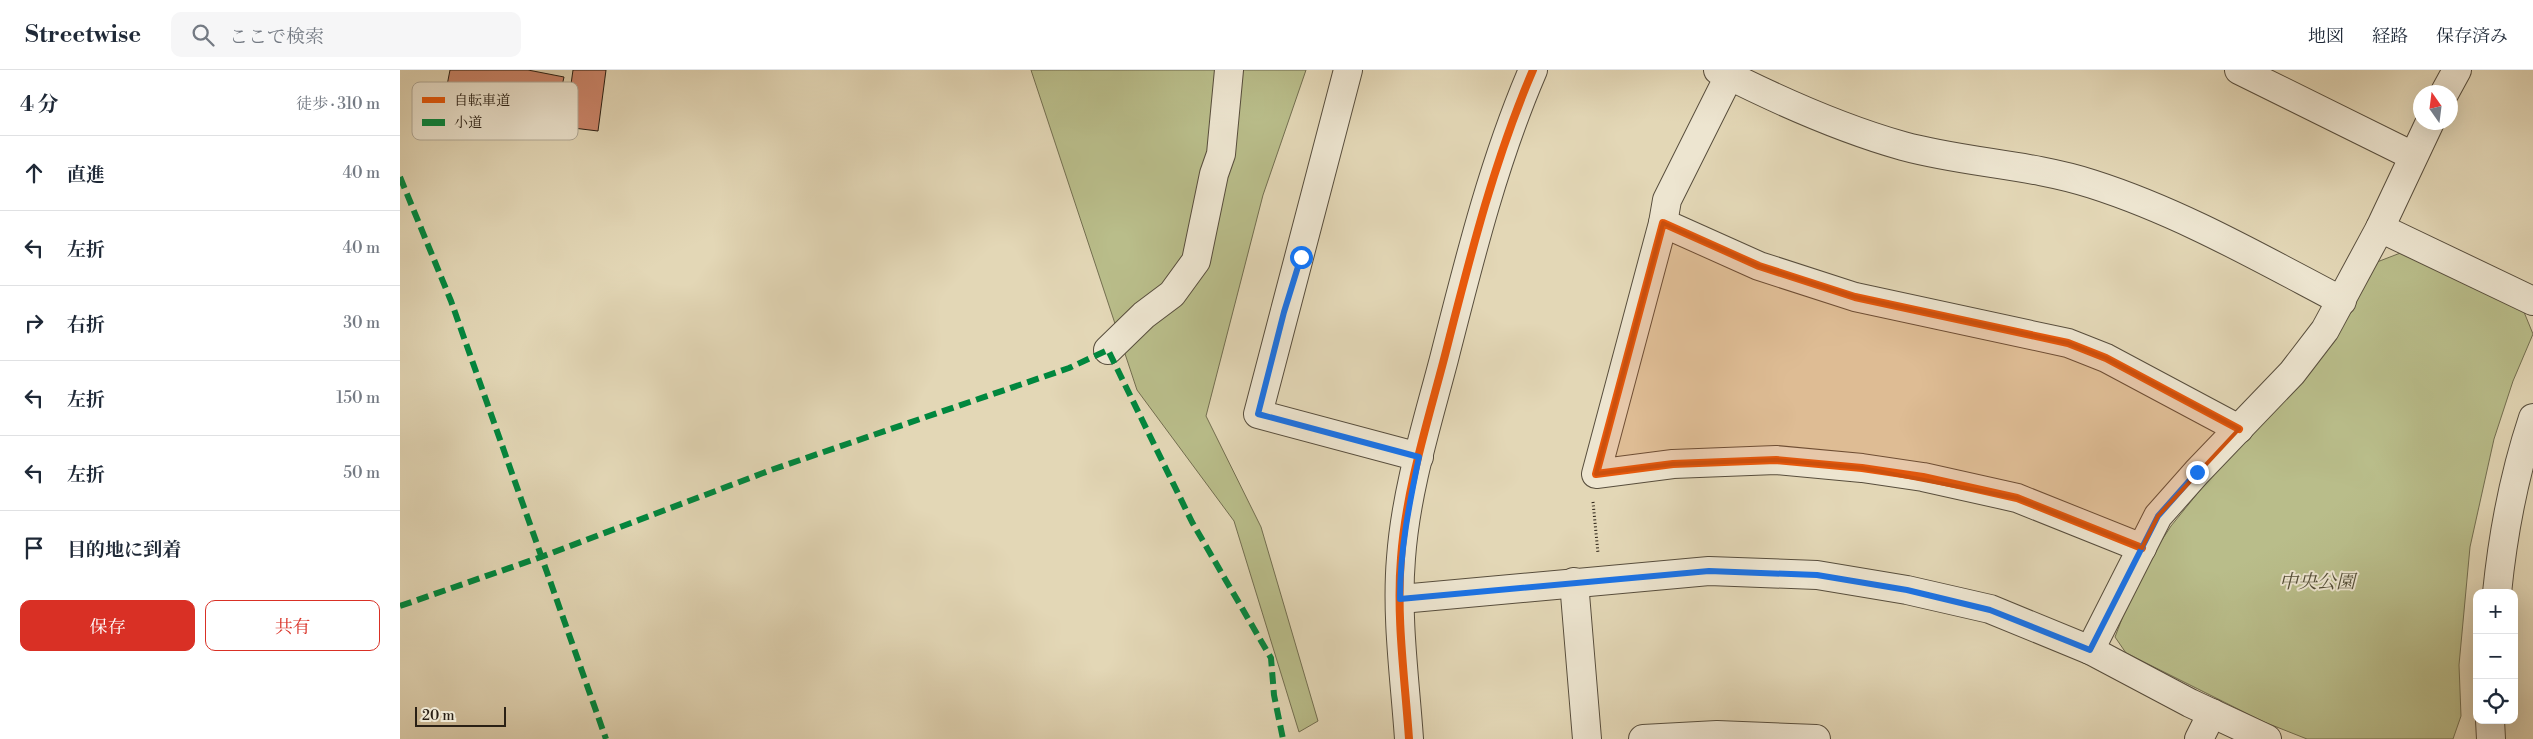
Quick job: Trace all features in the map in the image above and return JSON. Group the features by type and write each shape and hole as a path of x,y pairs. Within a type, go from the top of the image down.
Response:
{"street":[{"path":"1108,350 1144,315 1172,294 1196,261 1214,174 1221,154 1229,70"},
{"path":"1348,70 1258,414 1419,457"},
{"path":"1409,739 1400,599 1400,559 1405,522 1419,457 1481,215 1514,116 1533,70"},
{"path":"2239,70 2413,156"},
{"path":"2449,85 2457,70"},
{"path":"2142,548 2017,498 1922,477 1862,468 1776,460 1673,464 1596,474 1663,223 1666,200 1731,73 1837,124 1904,146 1954,157 2024,167 2090,183 2152,204 2196,224 2342,300"},
{"path":"2090,650 2158,516 2292,373 2325,330 2380,228 2426,130"},
{"path":"1663,223 1760,266 1855,297 2068,343 2106,358 2239,429"},
{"path":"2380,228 2533,301"},
{"path":"2496,589 2502,541 2514,487 2533,418"},
{"path":"1400,599 1709,571 1817,575 1907,590 1990,610 2090,650 2266,739"},
{"path":"1574,582 1587,739"},
{"path":"2199,739 2212,713"},
{"path":"2490,724 2490,739"},
{"path":"1643,739 1717,735 1816,739"}],"path":[{"path":"1596,474 1591,490 1601,580"}],"highlighted area":[{"path":"1663,223 1759,266 1855,297 2068,343 2106,358 2239,429 2158,516 2142,548 2017,498 1862,468 1776,460 1673,464 1596,474"}],"green space":[{"path":"1031,70 1306,70 1263,195 1206,416 1261,527 1318,721 1299,732 1234,521 1137,390"},
{"name":"中央公園","path":"2403,252 2524,312 2533,334 2513,381 2494,439 2470,547 2459,665 2461,716 2453,739 2307,739 2264,722 2126,653 2115,637 2154,552 2171,526 2214,473 2305,379 2332,342 2377,262"}],"building":[{"path":"450,70 528,70 564,77 563,82 448,82"},
{"path":"573,70 606,70 598,131 578,129 578,82 571,82"}],"marked path":[{"path":"400,177 451,301 606,739"},
{"path":"400,606 541,557 771,470 1069,368 1108,350 1192,522 1271,658 1274,695 1283,739"}],"cycle path":[{"path":"1409,739 1400,603 1401,558 1407,507 1424,433 1483,213 1506,141 1533,70"},
{"path":"2142,548 2017,498 1923,477 1862,468 1776,460 1673,464 1596,474 1663,223 1759,266 1855,297 2068,343 2106,358 2239,429"}],"route":[{"path":"1301,257 1284,312 1258,414 1419,457 1405,522 1400,559 1400,599 1709,571 1817,575 1907,590 1990,610 2090,650 2158,516 2197,472"}]}
